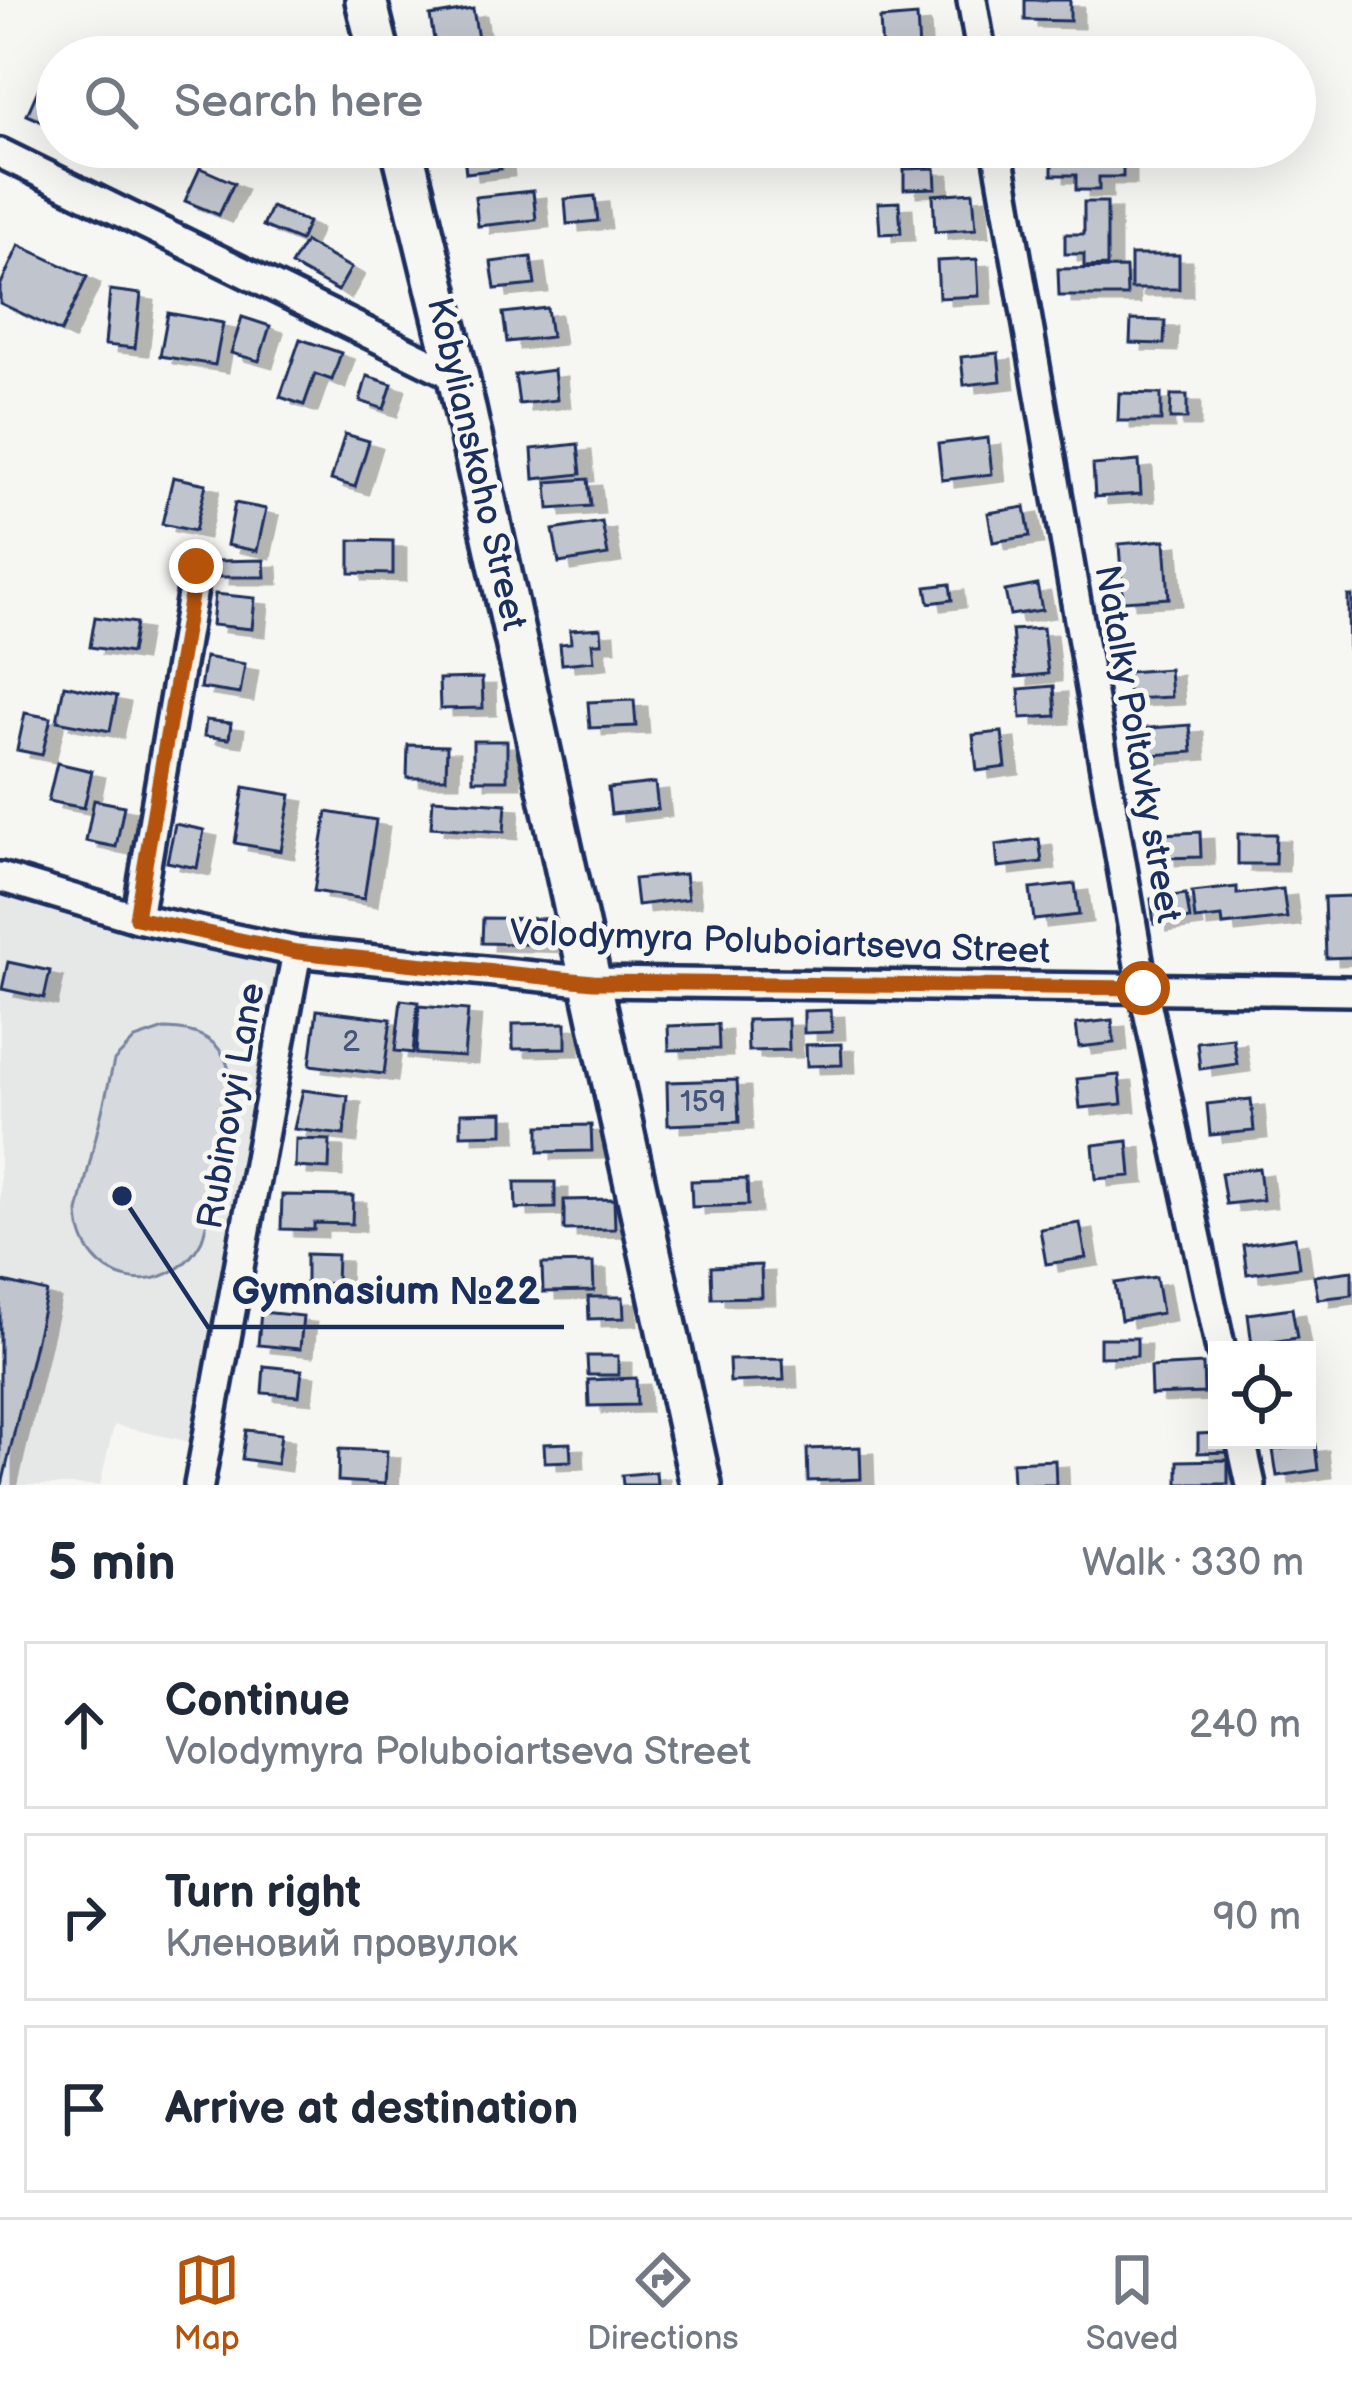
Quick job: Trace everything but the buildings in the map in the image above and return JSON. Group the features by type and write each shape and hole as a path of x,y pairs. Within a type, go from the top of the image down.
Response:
{"main road":[{"path":"366,0 375,36"},
{"name":"Kobylianskoho Street","path":"407,168 458,377 701,1485"}],"street":[{"path":"972,0 978,36"},
{"path":"0,153 458,377"},
{"name":"Natalky Poltavky street","path":"1001,168 1143,988 1219,1341"},
{"path":"136,918 196,566"},
{"name":"Volodymyra Poluboiartseva Street","path":"0,877 136,918 297,952 593,982 1352,991"},
{"name":"Rubinovyi Lane","path":"199,1485 297,952"},
{"path":"1243,1449 1250,1485"}],"shaded area":[{"path":"0,892 128,930 287,967 199,1444 114,1425 100,1485 0,1485"},
{"path":"164,1029 191,1032 211,1041 223,1054 229,1072 230,1113 202,1240 169,1273 128,1278 109,1271 93,1257 78,1212 114,1061 135,1039"}],"place":[{"name":"Gymnasium №22","path":"122,1196"}],"route":[{"path":"196,566 136,918 297,952 593,982 1143,988"}]}
